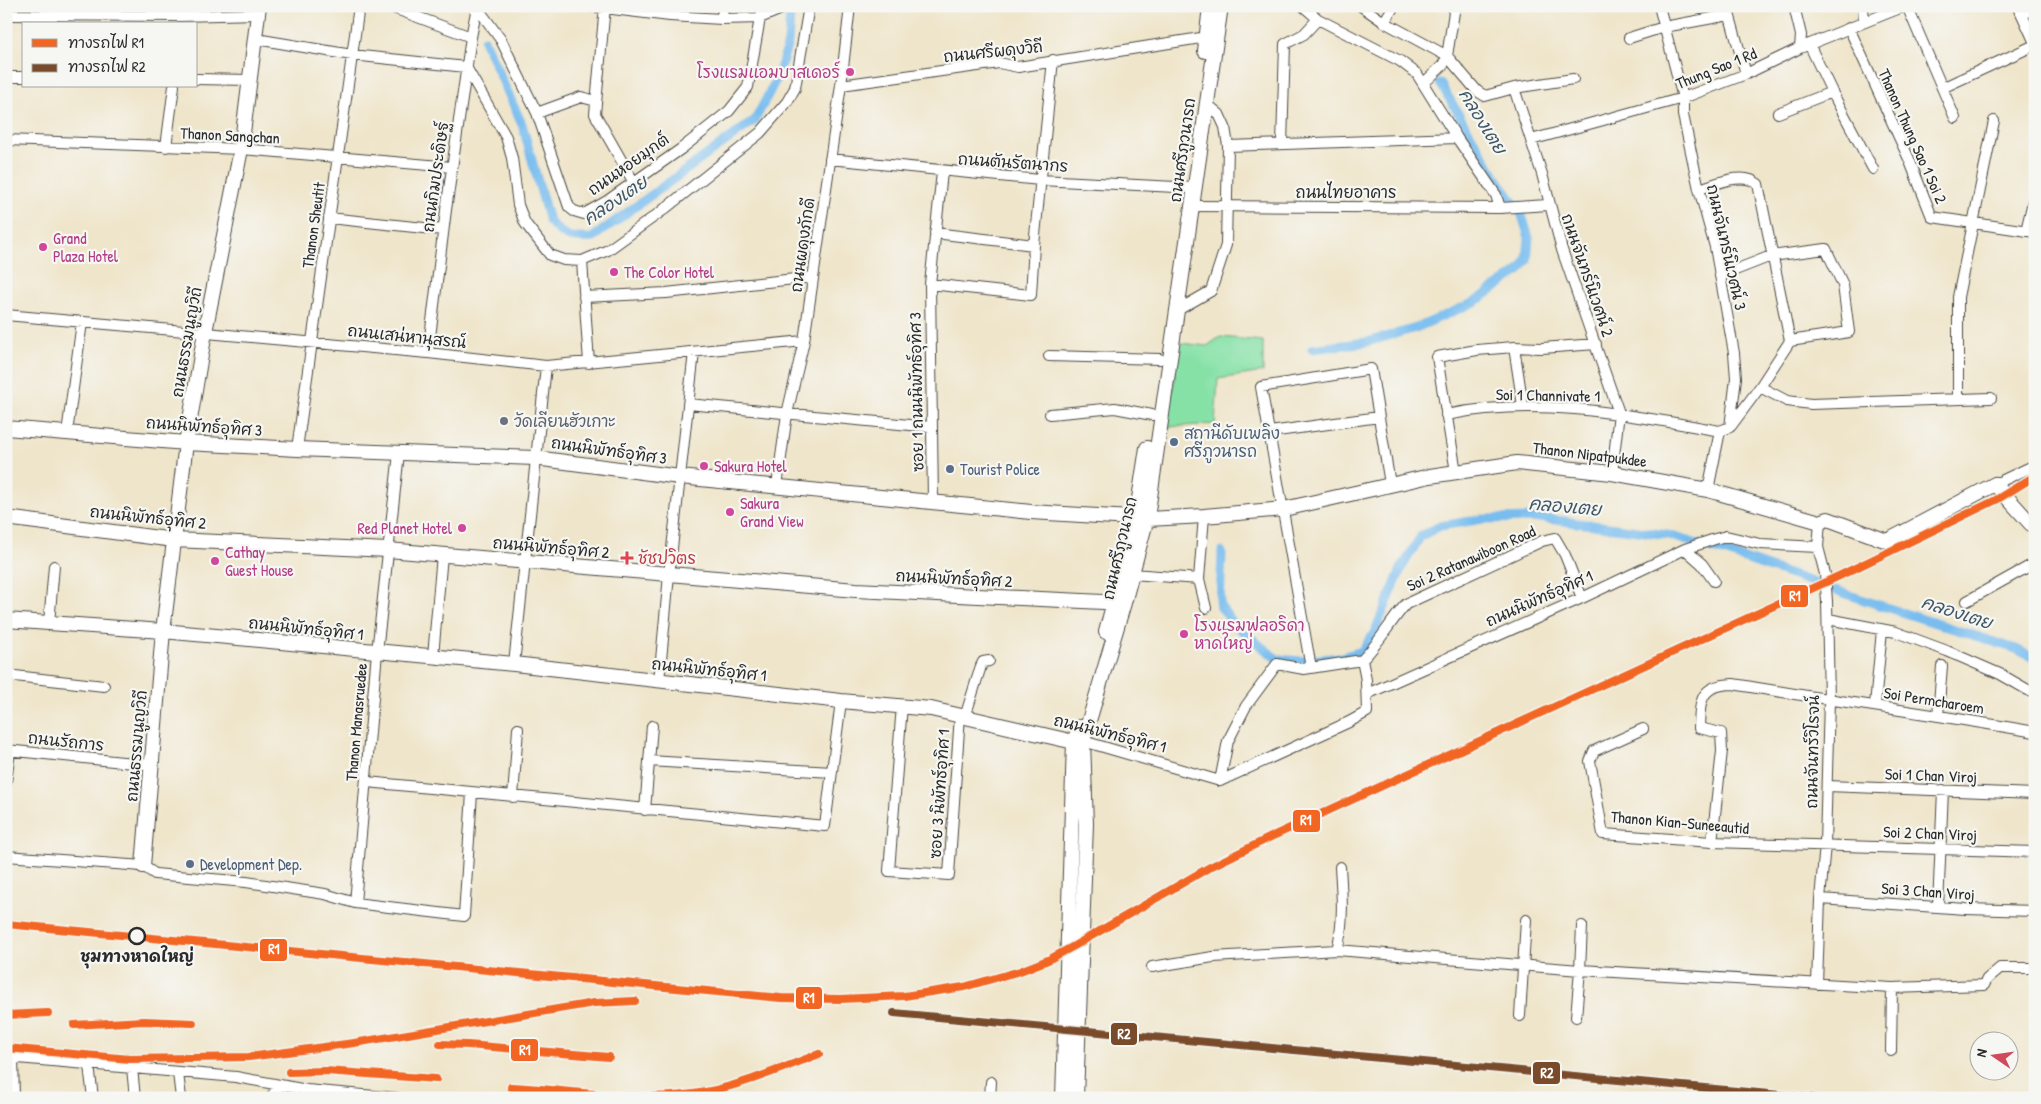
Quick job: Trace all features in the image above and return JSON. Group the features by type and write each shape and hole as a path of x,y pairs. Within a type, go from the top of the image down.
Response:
{"street":[{"name":"Thanon Sheutit","path":"297,449 313,342 328,218 360,6"},
{"path":"388,6 471,35"},
{"path":"588,6 665,11 722,19 764,13 789,6"},
{"path":"722,19 723,6"},
{"path":"256,39 352,56 466,66 506,137 512,158 518,205 525,223 550,255 564,260 582,261 608,250 662,211 760,133 787,102 795,88 809,6"},
{"name":"ถนนผดุงภักดี","path":"777,486 788,414 804,341 841,86 850,6"},
{"name":"ถนนศรีภูวนารถ","path":"1063,1098 1079,741 1083,717 1119,603 1142,518 1152,415 1160,359 1206,103 1212,37 1210,6"},
{"name":"ถนนศรีภูวนารถ","path":"1119,603 1132,574 1142,518 1176,311 1212,37 1221,6"},
{"path":"1303,6 1318,19 1400,61 1427,80 1457,138 1503,208"},
{"path":"1361,6 1445,61 1477,91 1485,96 1514,88 1573,79"},
{"path":"1384,22 1394,6"},
{"path":"1427,80 1445,61 1456,6"},
{"name":"ถนนจันทร์นิเวศน์ 3","path":"1658,6 1684,98 1683,114 1699,189 1715,247 1734,353 1736,378 1725,429 1708,490"},
{"path":"1794,6 1804,46 1832,92 1873,169"},
{"path":"1863,6 1864,22"},
{"path":"1906,6 1955,118"},
{"name":"Thung Sao 1 Rd","path":"1532,140 1684,98 1746,74 1804,46 1906,6"},
{"path":"605,7 595,114 634,181"},
{"name":"ถนนกิมประดิษฐ์","path":"428,353 443,230 476,8"},
{"name":"ถนนหอยมุกต์","path":"476,8 501,40 537,113 569,207 574,211 584,214 595,209 729,112 748,87 764,13"},
{"path":"1942,88 2035,44 2019,8"},
{"path":"2019,8 2035,12"},
{"path":"6,16 180,20 258,10"},
{"name":"ถนนธรรมนูญวิถี","path":"143,866 163,631 186,443 205,332 241,150 256,39 258,10"},
{"path":"1629,38 1664,26 1728,11 1746,74"},
{"path":"1282,144 1285,44 1304,34 1318,19"},
{"name":"Thanon Thung Sao 1 Soi 2","path":"1849,28 1909,159 1932,217 2030,232"},
{"name":"ถนนศรีผดุงวิถี","path":"841,86 999,63 1018,67 1053,60 1212,37"},
{"path":"930,284 1030,295 1053,60"},
{"path":"6,77 22,77"},
{"path":"198,79 250,80"},
{"path":"166,147 174,88"},
{"name":"ถนนจันทร์นิเวศน์ 2","path":"1514,88 1532,140 1548,205 1562,250 1619,413 1612,473"},
{"path":"1778,113 1832,92"},
{"path":"537,113 581,97 596,101"},
{"path":"1176,311 1211,291 1226,245 1228,146 1225,127 1219,114 1206,103"},
{"path":"1958,398 1958,297 1994,121"},
{"path":"1228,146 1457,138"},
{"name":"Thanon Sangchan","path":"6,140 241,150 338,156 452,167"},
{"name":"ถนนตันรัตนากร","path":"830,159 942,172 1040,180 1191,188"},
{"name":"ซอย 1 ถนนนิพัทธ์อุทิศ 3","path":"933,501 930,284 942,172"},
{"path":"1699,189 1742,177 1753,180 1758,184 1771,256 1790,342 1760,388 1725,429"},
{"path":"2030,232 2035,193"},
{"name":"ถนนไทยอาคาร","path":"1191,206 1503,208 1548,205"},
{"path":"328,218 443,230"},
{"path":"935,233 1034,245"},
{"path":"1720,276 1771,256 1826,250 1843,285 1849,332 1790,342"},
{"path":"582,261 589,363"},
{"path":"584,297 666,293 813,278"},
{"name":"ถนนเสน่หานุสรณ์","path":"6,315 313,342 546,366 804,341"},
{"path":"68,433 82,322"},
{"path":"1456,472 1436,357 1514,346 1542,348 1596,344"},
{"path":"1514,346 1523,406"},
{"path":"659,681 694,352"},
{"path":"1049,356 1160,359"},
{"path":"514,664 546,366"},
{"path":"1311,668 1261,387 1371,369 1390,484"},
{"path":"1760,388 1787,401 1811,404 1991,398"},
{"path":"688,404 931,427"},
{"name":"Soi 1 Channivate 1","path":"1446,415 1475,409 1523,406 1619,413 1725,429"},
{"path":"1050,414 1115,408 1152,415"},
{"path":"1270,432 1379,417"},
{"name":"ถนนนิพัทธ์อุทิศ 3","path":"6,428 186,443 535,458 680,477 1031,512 1142,518"},
{"name":"Thanon Manasruedee","path":"355,904 377,652 399,453"},
{"name":"Thanon Nipatpukdee","path":"1142,518 1239,514 1284,508 1390,484 1517,463 1612,473 1708,490 1820,522 1828,519 1887,541 1995,484"},
{"path":"2033,524 1995,484 2035,465"},
{"path":"1204,516 1199,579 1206,608"},
{"name":"ถนนนิพัทธ์อุทิศ 2","path":"6,518 174,540 388,550 856,590 1119,603"},
{"name":"ถนนจันทร์วิโรจน์","path":"1817,984 1820,899 1825,845 1829,700 1827,601 1825,574 1818,547 1820,522"},
{"name":"Soi 2 Ratanawiboon Road","path":"1362,660 1378,644 1392,620 1406,604 1542,542 1555,538 1565,555 1582,598"},
{"name":"ถนนนิพัทธ์อุทิศ 1","path":"1366,694 1582,598 1685,549 1721,538 1760,544 1818,547"},
{"path":"1685,549 1702,564 1714,580"},
{"path":"433,656 442,555"},
{"path":"1967,601 2035,563"},
{"path":"49,623 54,566"},
{"path":"1132,574 1199,579"},
{"path":"1828,618 1896,632 2000,674 2035,694"},
{"name":"ถนนนิพัทธ์อุทิศ 1","path":"6,620 163,631 433,656 841,701 931,708 1079,741 1220,781"},
{"path":"1875,705 1882,630"},
{"path":"1362,660 1366,680 1367,712 1220,781 1228,741 1246,706 1277,664 1304,670 1362,660"},
{"path":"962,716 981,666 983,662 989,661"},
{"path":"1938,716 1942,666"},
{"path":"6,676 104,686"},
{"name":"Soi Permcharoem","path":"1712,842 1722,742 1721,733 1699,728 1700,702 1708,691 1720,684 1733,684 1829,700 1875,705 2035,732"},
{"path":"366,782 825,826 841,701"},
{"name":"ซอย 3 นิพัทธ์อุทิศ 1","path":"902,705 889,871 949,874 962,716"},
{"path":"646,810 652,726"},
{"path":"513,797 518,729"},
{"name":"Thanon Kian-Suneeautid","path":"1644,729 1594,751 1590,761 1603,834 1712,842 1825,845"},
{"name":"ถนนศรีภูวนารถ","path":"1076,1098 1086,824 1079,741"},
{"path":"6,782 8,750"},
{"name":"ถนนรัถการ","path":"8,750 152,765"},
{"path":"649,761 832,772"},
{"name":"Soi 1 Chan Viroj","path":"1827,786 2035,794"},
{"path":"1938,907 1943,790"},
{"path":"6,856 143,866 155,874 246,882 315,892 355,904 464,916 472,793"},
{"name":"Soi 2 Chan Viroj","path":"1825,845 2035,852"},
{"path":"1337,950 1343,899 1340,867"},
{"name":"Soi 3 Chan Viroj","path":"1820,899 2035,911"},
{"path":"1520,1016 1526,920"},
{"path":"1576,1017 1582,926"},
{"path":"1152,967 1213,957 1337,950 1580,970 1892,988 1984,985 1987,979 2000,968 2035,968"},
{"path":"1891,1052 1892,988"},
{"path":"14,1098 10,1057 236,1077 280,1086 398,1098"},
{"path":"89,1064 93,1098"},
{"path":"132,1068 135,1098"},
{"path":"178,1073 181,1098"},
{"path":"990,1098 991,1082"},
{"path":"270,1098 280,1086"}],"green space":[{"path":"1220,337 1263,341 1263,372 1218,379 1215,424 1167,427 1180,343 1207,346"}],"waterway":[{"name":"คลองเตย","path":"484,40 522,124 549,221 563,234 573,238 592,238 755,120 778,76 788,43 792,6"},
{"name":"คลองเตย","path":"1312,349 1367,342 1416,328 1475,302 1519,271 1527,260 1529,238 1522,215 1496,177 1440,83"},
{"name":"คลองเตย","path":"1222,552 1220,606 1235,625 1277,659 1302,661 1341,657 1362,651 1374,633 1402,567 1421,536 1440,526 1483,519 1540,518 1668,535 2016,649 2035,659"}],"rail line":[{"name":"R1","path":"6,924 781,998 841,999 904,996 964,987 1020,971 1048,960 1210,867 1275,835 1839,576 1996,500 2035,476"},
{"name":"R1","path":"6,1048 130,1059 249,1057 354,1043 594,1003 635,1001"},
{"name":"R1","path":"6,1015 48,1013"},
{"name":"R2","path":"894,1013 1814,1098"},
{"name":"R1","path":"74,1025 144,1021 193,1023"},
{"name":"R1","path":"440,1044 609,1057"},
{"name":"R1","path":"511,1087 609,1095 659,1097 683,1095 735,1085 819,1054"},
{"name":"R1","path":"289,1072 326,1071 436,1079"}],"place":[{"name":"โรงแรมแอมบาสเดอร์","path":"850,72"},
{"name":"Grand Plaza Hotel","path":"43,247"},
{"name":"The Color Hotel","path":"614,272"},
{"name":"วัดเลียนฮัวเกาะ","path":"504,421"},
{"name":"สถานีดับเพลิง ศรีภูวนารถ","path":"1174,442"},
{"name":"Sakura Hotel","path":"704,466"},
{"name":"Tourist Police","path":"950,469"},
{"name":"Sakura Grand View","path":"730,512"},
{"name":"Red Planet Hotel","path":"462,528"},
{"name":"ชัชปวิตร","path":"627,558"},
{"name":"Cathay Guest House","path":"215,561"},
{"name":"โรงแรมฟลอริดา หาดใหญ่","path":"1184,634"},
{"name":"Development Dep.","path":"190,864"},
{"name":"ชุมทางหาดใหญ่","path":"137,936"}]}
